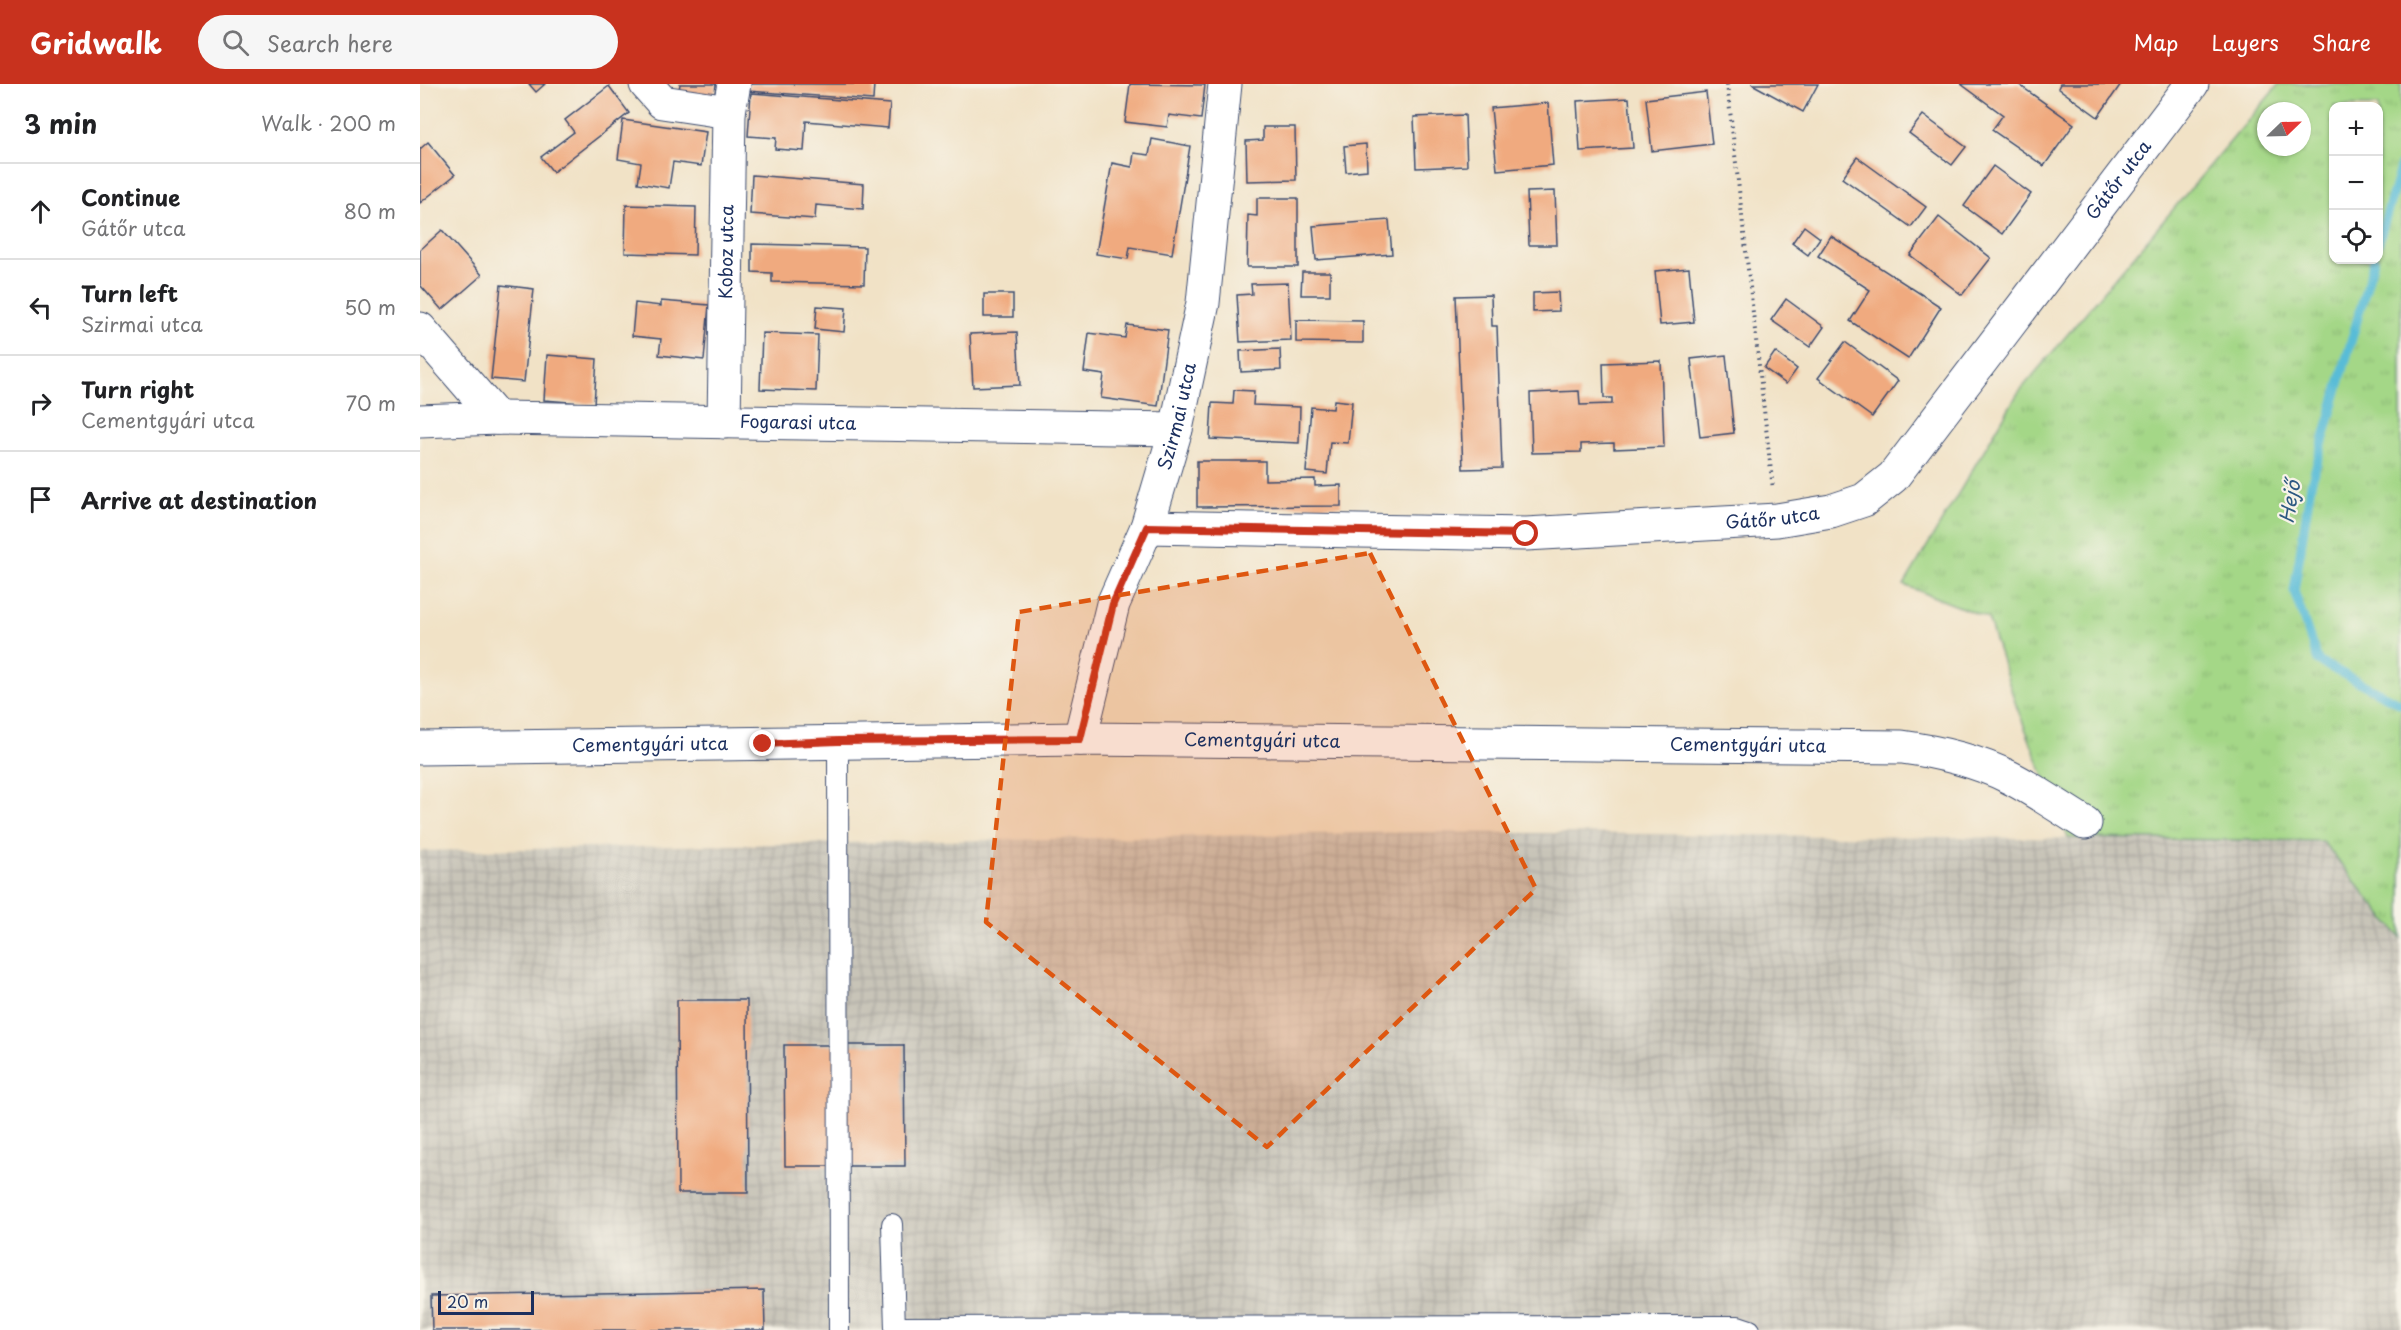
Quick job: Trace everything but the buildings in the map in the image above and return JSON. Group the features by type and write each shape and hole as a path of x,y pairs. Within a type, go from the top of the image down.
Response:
{"street":[{"path":"646,84 662,102 732,98"},
{"name":"Szirmai utca","path":"1080,739 1113,604 1147,527 1176,429 1203,303 1225,84"},
{"name":"Gátőr utca","path":"1147,527 1526,534 1777,520 1831,511 1863,500 1893,477 2192,84"},
{"name":"Koboz utca","path":"724,422 732,98"},
{"path":"420,329 497,418"},
{"name":"Fogarasi utca","path":"420,421 497,418 1176,429"},
{"name":"Cementgyári utca","path":"420,748 1080,739 1902,747 1938,752 2009,777 2085,823"}],"lane":[{"path":"838,741 838,1330"},
{"path":"892,1224 895,1329 1738,1326 1750,1330"}],"path":[{"path":"1726,84 1777,520"}],"highlighted area":[{"path":"1370,553 1536,889 1267,1147 986,922 1019,612"}],"shaded area":[{"path":"1425,832 2323,841 2401,938 2401,1330 420,1330 420,851"}],"green space":[{"path":"2279,84 2401,84 2401,938 2322,841 2068,838 2016,705 1988,618 1904,585 2018,393 2257,110 2257,156 2311,156 2311,102 2264,102"}],"waterway":[{"name":"Hejő","path":"2383,227 2401,165"},
{"name":"Hejő","path":"2373,264 2311,484 2294,591 2318,661 2401,704"}],"route":[{"path":"763,744 838,741 1080,739 1113,604 1147,527 1526,534"}]}
